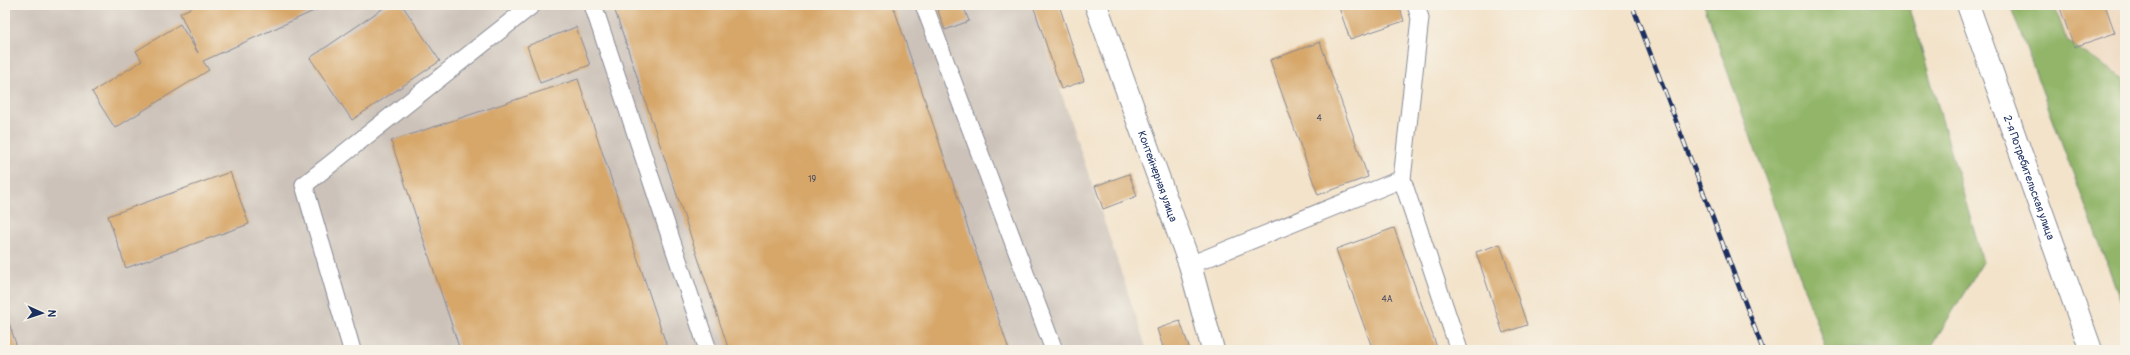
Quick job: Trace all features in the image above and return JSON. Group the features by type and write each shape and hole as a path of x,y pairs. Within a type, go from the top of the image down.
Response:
{"street":[{"name":"Контейнерная улица","path":"1096,5 1190,265 1214,350"},
{"name":"2-я Потребительская улица","path":"1968,5 2091,350"}],"lane":[{"path":"352,350 304,185 532,5"},
{"path":"593,5 708,350"},
{"path":"924,5 1054,350"},
{"path":"1416,5 1420,18 1402,179 1459,350"},
{"path":"1190,265 1402,179"}],"shaded area":[{"path":"5,5 1032,5 1147,350 5,350"},
{"path":"2044,5 2125,5 2125,234"}],"green space":[{"path":"1704,5 1909,5 1983,262 1929,350 1826,350"},
{"path":"2010,5 2054,5 2067,41 2125,80 2125,312"}],"building":[{"path":"197,5 327,5 203,61 209,70 115,128 92,92 142,61 136,51 180,24 198,53 180,13"},
{"path":"388,5 402,5 440,61 352,120 310,58"},
{"path":"624,5 893,5 1009,350 729,350 614,8"},
{"path":"936,5 963,5 969,21 945,30"},
{"path":"1033,5 1059,5 1084,81 1061,89"},
{"path":"1338,5 1399,5 1404,21 1350,39"},
{"path":"2059,5 2105,5 2115,33 2074,47"},
{"path":"576,27 590,65 540,83 527,46"},
{"path":"1320,42 1368,177 1318,195 1270,60"},
{"path":"578,79 668,350 460,350 391,141"},
{"path":"230,172 249,224 126,268 108,216"},
{"path":"1129,174 1137,196 1103,209 1095,186"},
{"path":"1394,228 1438,350 1373,350 1336,249"},
{"path":"1500,244 1527,325 1503,333 1476,252"},
{"path":"5,311 18,350 5,350"},
{"path":"1180,321 1190,350 1164,350 1157,329"}],"railway":[{"path":"1632,5 1763,350"}]}
